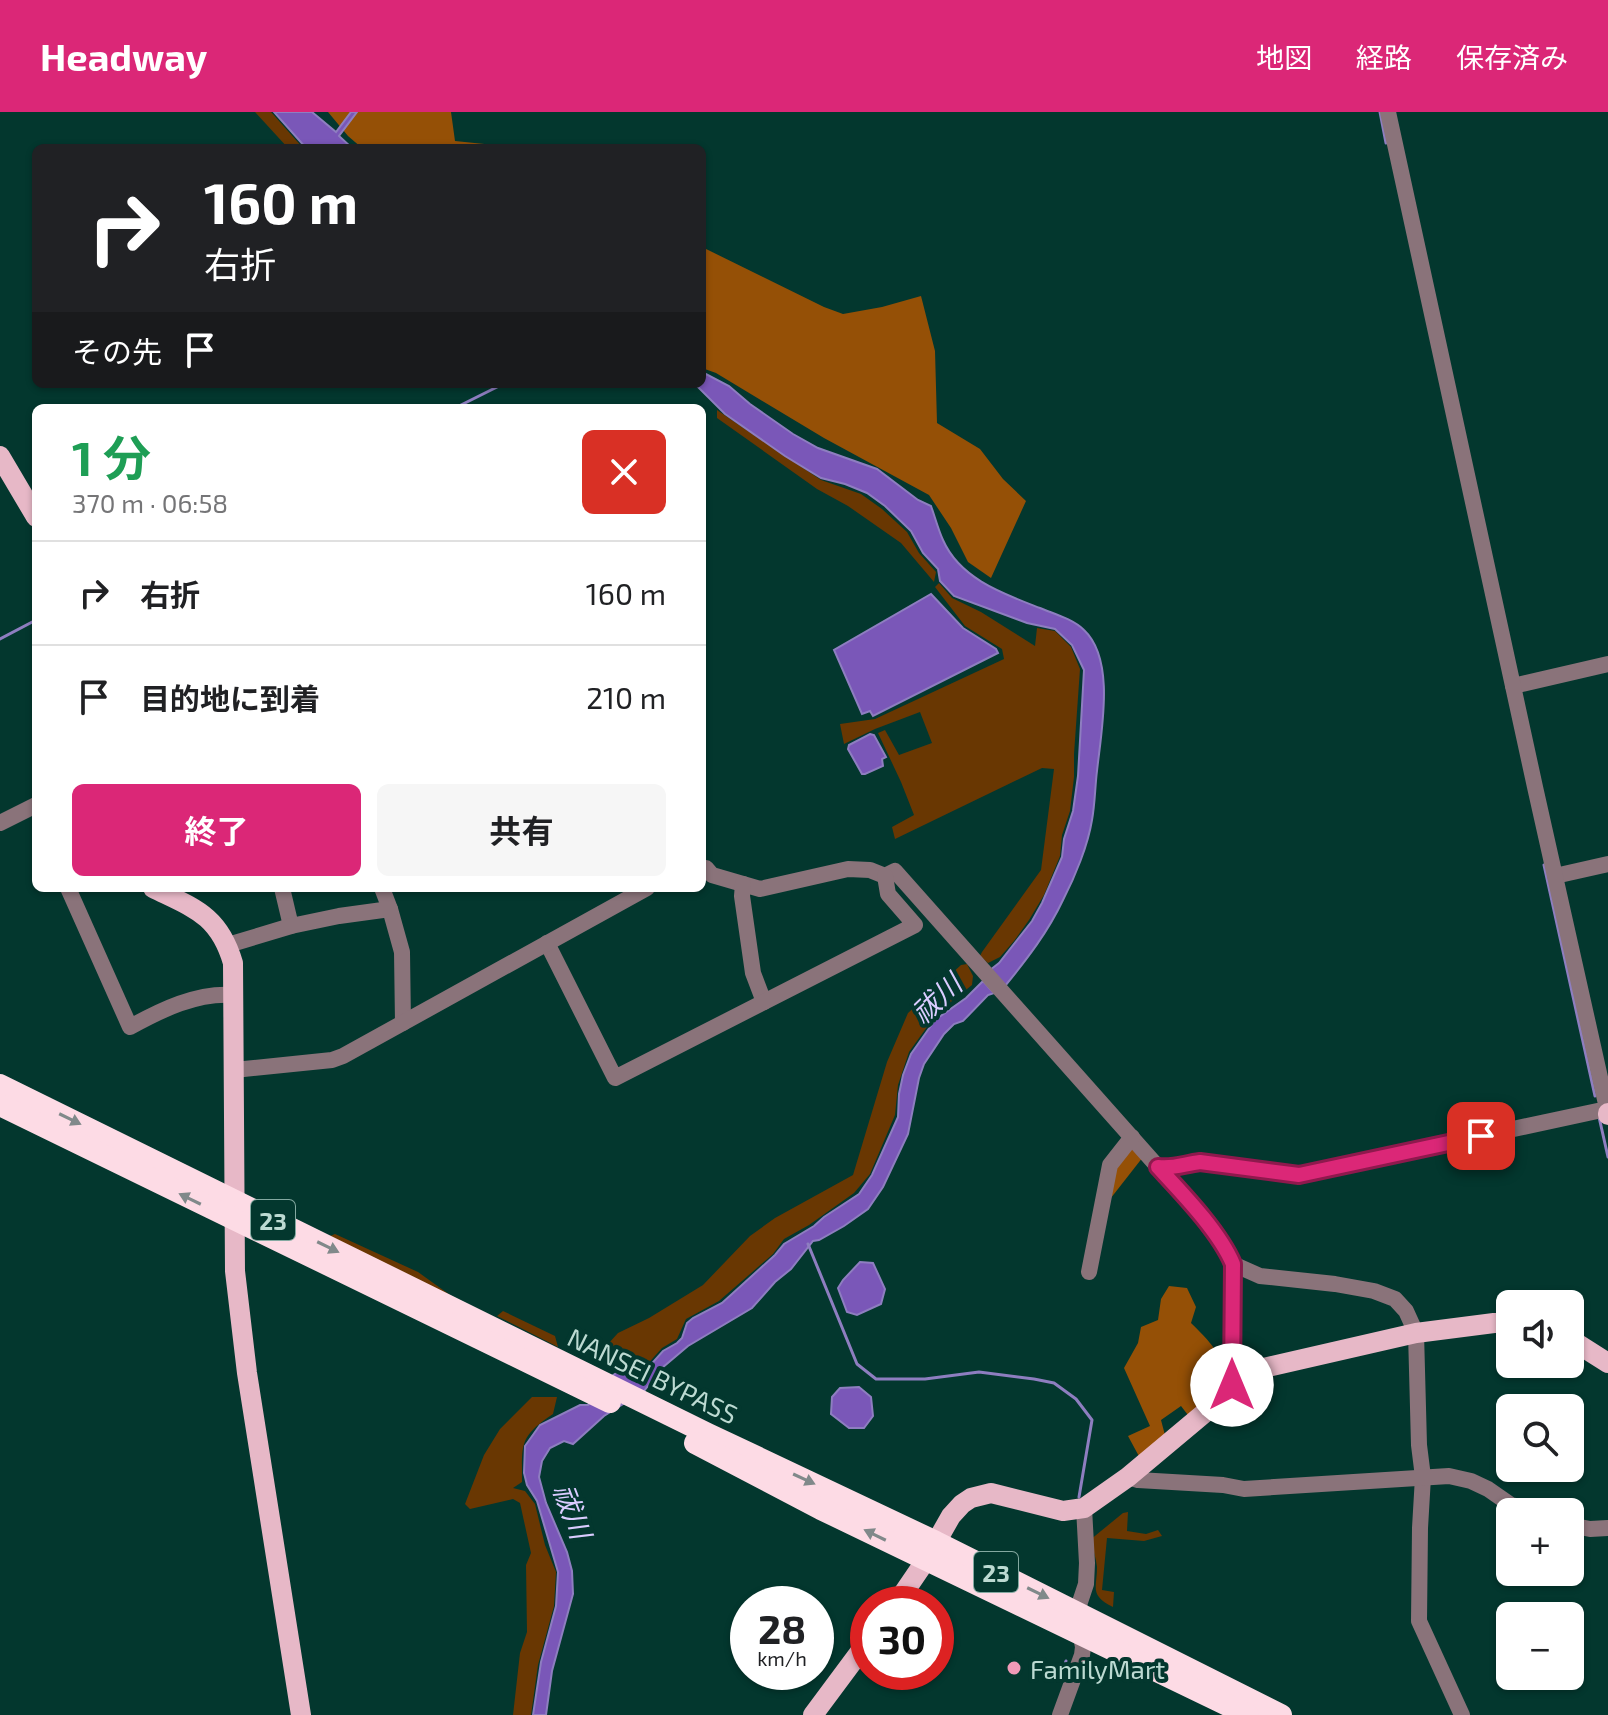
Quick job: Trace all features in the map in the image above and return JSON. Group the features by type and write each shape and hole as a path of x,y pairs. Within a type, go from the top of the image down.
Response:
{"highway":[{"name":"NANSEI BYPASS","path":"0,1085 234,1210"},
{"name":"NANSEI BYPASS","path":"0,1105 234,1210 1081,1625 1281,1715"},
{"name":"NANSEI BYPASS","path":"1081,1625 1248,1715"}],"main road":[{"path":"0,456 32,510"},
{"path":"161,892 200,911 216,926 228,945 233,963 235,1271 240,1321 301,1715"},
{"path":"908,1586 951,1516 962,1504 991,1493 1063,1511 1084,1508 1128,1477 1214,1405 1232,1385 1255,1370 1416,1333 1496,1323"},
{"path":"1584,1348 1608,1363"},
{"path":"813,1715 850,1665"}],"street":[{"path":"1388,112 1608,1114"},
{"path":"1513,686 1608,664"},
{"path":"0,823 32,807"},
{"path":"1555,876 1608,864"},
{"path":"706,868 712,875 760,889 848,869 870,870 885,876 895,871 1190,1201 1226,1250 1233,1264 1232,1385"},
{"path":"547,943 615,1078 915,925 888,894 885,876"},
{"path":"743,884 753,973 764,1002"},
{"path":"70,892 130,1027 195,999 220,994 234,995"},
{"path":"283,892 291,926"},
{"path":"384,892 402,952 403,1023"},
{"path":"234,1070 332,1060 640,892"},
{"path":"228,945 291,926 390,909"},
{"path":"1158,1167 1174,1169 1200,1162 1299,1175 1602,1110 1608,1114"},
{"path":"1089,1272 1110,1165 1132,1137"},
{"path":"1233,1264 1260,1276 1374,1291 1400,1303 1406,1311 1416,1333 1419,1445 1423,1477 1419,1621 1462,1715"},
{"path":"1128,1477 1244,1489 1449,1476 1471,1481 1501,1498"},
{"path":"1060,1715 1083,1647 1079,1605 1086,1584 1084,1508"},
{"path":"1584,1528 1605,1528 1608,1511"}],"shaded area":[{"path":"255,112 271,112 299,144 284,144"},
{"path":"274,112 312,112 336,132 351,112 357,112 339,136 348,144 302,144"},
{"path":"328,112 451,112 455,141 484,144 357,144"},
{"path":"706,249 843,314 921,296 935,351 937,423 980,449 1003,479 1026,501 991,578 968,562 951,528 929,495 824,438 706,369"},
{"path":"706,374 729,386 793,434 818,448 877,469 931,506 941,536 960,565 998,591 1074,623 1094,643 1100,659 1104,697 1090,830 1072,881 1051,923 1005,986 990,970 1032,921 1042,903 1062,857 1073,811 1084,670 1072,645 1055,629 1027,623 954,596 940,581 938,569 923,553 911,531 885,506 867,493 821,478 725,414 699,388 706,388"},
{"path":"717,410 821,480 861,494 882,509 907,532 919,553 936,572 934,582 901,543 848,506 817,489 717,418"},
{"path":"939,583 952,598 1035,646 1037,628 1055,631 1071,647 1080,669 1074,777 1060,856 1044,895 1029,920 1000,957 988,963 980,956 982,952 1041,870 1054,769 1042,768 895,839 892,827 914,815 878,733 885,730 899,755 932,743 920,712 844,744 840,724 875,719 1004,659 1002,649 965,626 935,587"},
{"path":"931,594 963,628 998,653 873,716 870,711 862,714 834,650"},
{"path":"870,734 874,735 886,757 882,759 883,766 862,774 848,749 849,745"},
{"path":"967,964 973,976 972,985 937,1013 909,1052 898,1085 895,1115 870,1174 854,1193 784,1239 773,1254 719,1301 686,1319 677,1339 662,1348 645,1367 621,1367 608,1344 618,1333 703,1285 750,1236 775,1218 853,1175 887,1062 908,1013 961,965"},
{"path":"983,981 994,993 944,1034 924,1064 908,1134 883,1187 868,1209 844,1226 813,1241 791,1269 752,1308 688,1346 662,1368 644,1391 604,1416 573,1444 564,1441 550,1448 542,1461 539,1477 546,1503 567,1552 573,1594 552,1671 546,1715 533,1715 541,1662 556,1606 558,1572 537,1501 527,1485 525,1446 540,1425 580,1405 588,1405 619,1371 639,1372 647,1369 663,1351 682,1338 687,1323 693,1318 722,1303 784,1244 859,1194 872,1175 898,1117 899,1094 911,1054 935,1020 966,998"},
{"path":"1134,1146 1143,1157 1107,1203 1114,1165"},
{"path":"335,1234 418,1272 457,1300 330,1236"},
{"path":"860,1262 873,1263 885,1289 881,1304 857,1315 847,1312 838,1288"},
{"path":"1169,1286 1187,1288 1196,1307 1191,1323 1216,1352 1224,1389 1191,1419 1181,1406 1161,1420 1166,1439 1141,1460 1128,1436 1150,1426 1124,1368 1138,1343 1141,1327 1158,1320 1161,1299"},
{"path":"503,1311 555,1336 558,1347 497,1316"},
{"path":"859,1387 871,1397 873,1416 864,1428 849,1428 831,1414 832,1397 840,1388"},
{"path":"532,1397 557,1397 553,1414 528,1435 523,1449 522,1482 513,1488 525,1491 535,1504 545,1545 556,1572 554,1606 538,1665 531,1715 513,1715 520,1653 527,1632 526,1565 531,1553 520,1503 513,1499 470,1509 465,1504 484,1455 500,1429"},
{"path":"1128,1512 1127,1531 1146,1534 1158,1530 1162,1536 1144,1541 1107,1538 1102,1590 1114,1592 1113,1607 1097,1595 1097,1567 1090,1540"}],"waterway":[{"path":"1380,112 1386,143"},
{"path":"463,404 495,388"},
{"path":"0,639 32,622"},
{"path":"1544,865 1595,1096"},
{"path":"1599,1117 1608,1157"},
{"path":"808,1244 857,1364 876,1379 925,1379 979,1372 1054,1383 1076,1399 1092,1420 1079,1497"},
{"path":"1064,1681 1062,1671 1066,1661"}],"place":[{"name":"FamilyMart","path":"1014,1668"}],"route":[{"path":"1232,1385 1233,1264 1190,1201 1158,1167 1174,1169 1200,1162 1299,1175 1481,1136"}],"water label":[{"name":"祓川","path":"936,998"},
{"name":"祓川","path":"573,1511"}]}
